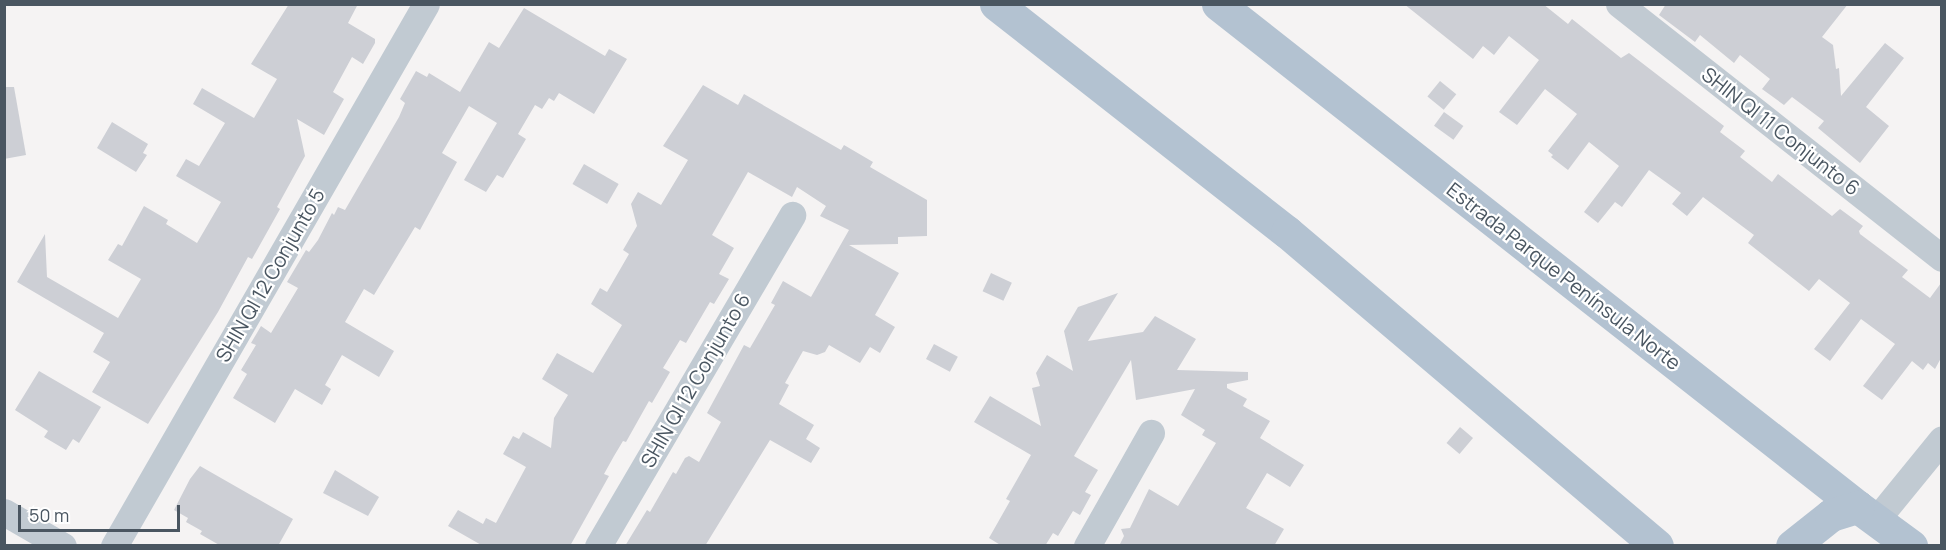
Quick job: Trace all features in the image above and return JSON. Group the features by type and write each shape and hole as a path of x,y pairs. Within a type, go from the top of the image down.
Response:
{"main road":[{"path":"996,4 1287,232 1657,546"},
{"name":"Estrada Parque Península Norte","path":"1218,4 1867,514 1911,546"},
{"path":"1792,546 1831,515 1867,514"}],"street":[{"name":"SHIN QI 12 Conjunto 5","path":"114,546 426,4"},
{"name":"SHIN QI 11 Conjunto 6","path":"1619,4 1941,258"},
{"name":"SHIN QI 12 Conjunto 6","path":"598,546 792,215"},
{"path":"1087,546 1151,433"},
{"path":"1867,514 1941,439"},
{"path":"4,512 63,546"}],"building":[{"path":"289,4 358,4 348,23 375,39 375,43 363,64 352,57 333,92 344,99 324,135 297,119 305,156 277,207 280,209 252,259 248,257 218,312 148,424 92,392 110,362 93,352 104,333 17,282 45,234 47,277 118,318 141,279 108,260 118,244 122,246 144,206 168,220 166,224 197,243 221,202 176,176 186,159 199,166 225,123 193,104 202,88 254,118 277,79 251,64"},
{"path":"1404,4 1543,4 1568,24 1572,19 1621,58 1629,53 1724,126 1720,132 1745,151 1740,157 1772,182 1778,174 1832,216 1840,209 1863,226 1859,231 1860,234 1908,270 1902,277 1930,298 1941,283 1941,358 1935,369 1928,363 1923,370 1912,361 1882,400 1863,386 1895,344 1861,319 1830,361 1814,349 1850,303 1819,279 1809,291 1748,243 1754,235 1703,197 1687,216 1672,204 1681,193 1649,170 1622,207 1615,202 1598,223 1584,212 1619,166 1589,142 1568,170 1551,157 1553,155 1548,151 1577,114 1545,89 1517,125 1499,112 1539,60 1509,36 1494,55 1483,46 1473,59"},
{"path":"1666,4 1848,4 1822,37 1833,45 1836,69 1839,68 1841,96 1885,43 1904,58 1866,107 1889,126 1860,163 1818,128 1824,121 1792,97 1784,105 1762,89 1770,79 1740,55 1734,63 1700,35 1695,42 1659,15"},
{"path":"524,8 605,56 609,49 627,59 594,114 559,93 554,101 549,98 542,109 535,105 518,134 526,139 503,178 497,175 486,192 464,180 497,123 469,106 442,153 457,162 420,230 415,227 374,295 364,289 345,322 394,351 379,377 342,355 325,385 331,389 322,405 295,389 275,423 233,398 247,374 241,370 256,345 251,343 261,326 271,333 298,288 287,282 306,250 309,252 318,240 332,213 334,215 338,207 345,210 399,117 405,103 400,99 416,71 427,77 429,73 460,92 489,42 499,48"},
{"path":"1440,81 1456,94 1444,110 1427,97"},
{"path":"703,85 738,105 744,94 841,150 844,145 873,162 870,167 927,200 927,236 898,237 898,244 849,245 899,273 875,315 895,327 880,353 870,347 860,363 829,345 825,352 817,355 803,351 785,383 789,385 779,404 814,425 806,439 820,448 811,463 770,440 705,546 625,546 647,510 650,512 673,472 676,474 685,458 689,456 699,462 721,422 707,413 744,345 750,348 775,305 771,303 783,281 811,297 849,230 820,216 826,206 797,187 792,197 748,172 712,235 734,248 719,274 729,279 714,304 710,302 686,343 680,340 663,368 670,372 652,403 649,401 626,442 623,441 614,456 604,474 609,476 570,546 483,546 448,526 458,510 483,524 486,518 496,523 526,467 503,454 513,436 519,439 523,432 551,448 554,418 568,395 542,379 557,353 593,373 622,325 591,304 600,288 607,292 629,254 623,250 637,226 631,204 638,192 661,205 688,160 663,146"},
{"path":"4,87 14,87 26,155 4,159"},
{"path":"1444,112 1463,126 1453,140 1434,126"},
{"path":"112,122 148,144 143,153 147,155 136,172 97,148"},
{"path":"584,164 619,184 607,204 572,184"},
{"path":"991,273 1012,283 1003,301 983,291"},
{"path":"1118,293 1088,341 1143,332 1155,316 1196,339 1177,370 1248,372 1248,380 1227,384 1227,388 1247,399 1243,406 1270,421 1260,438 1304,465 1290,487 1267,473 1246,508 1284,529 1274,546 1119,546 1124,536 1121,529 1130,528 1149,489 1178,506 1216,443 1202,435 1205,430 1181,415 1195,389 1136,400 1131,360 1074,456 1098,470 1085,492 1091,495 1080,515 1073,511 1058,536 1053,533 1045,546 1002,546 989,538 1010,501 1006,499 1031,455 974,422 990,396 1041,426 1032,388 1040,386 1036,373 1047,355 1073,371 1064,331 1078,307"},
{"path":"934,344 958,357 950,372 926,359"},
{"path":"39,371 101,407 79,443 73,439 66,450 44,437 48,431 15,410"},
{"path":"1460,427 1473,438 1460,454 1447,443"},
{"path":"200,466 293,519 278,546 221,546 200,534 202,531 186,522 188,518 174,510 190,479"},
{"path":"335,470 379,497 368,516 323,493"}]}
